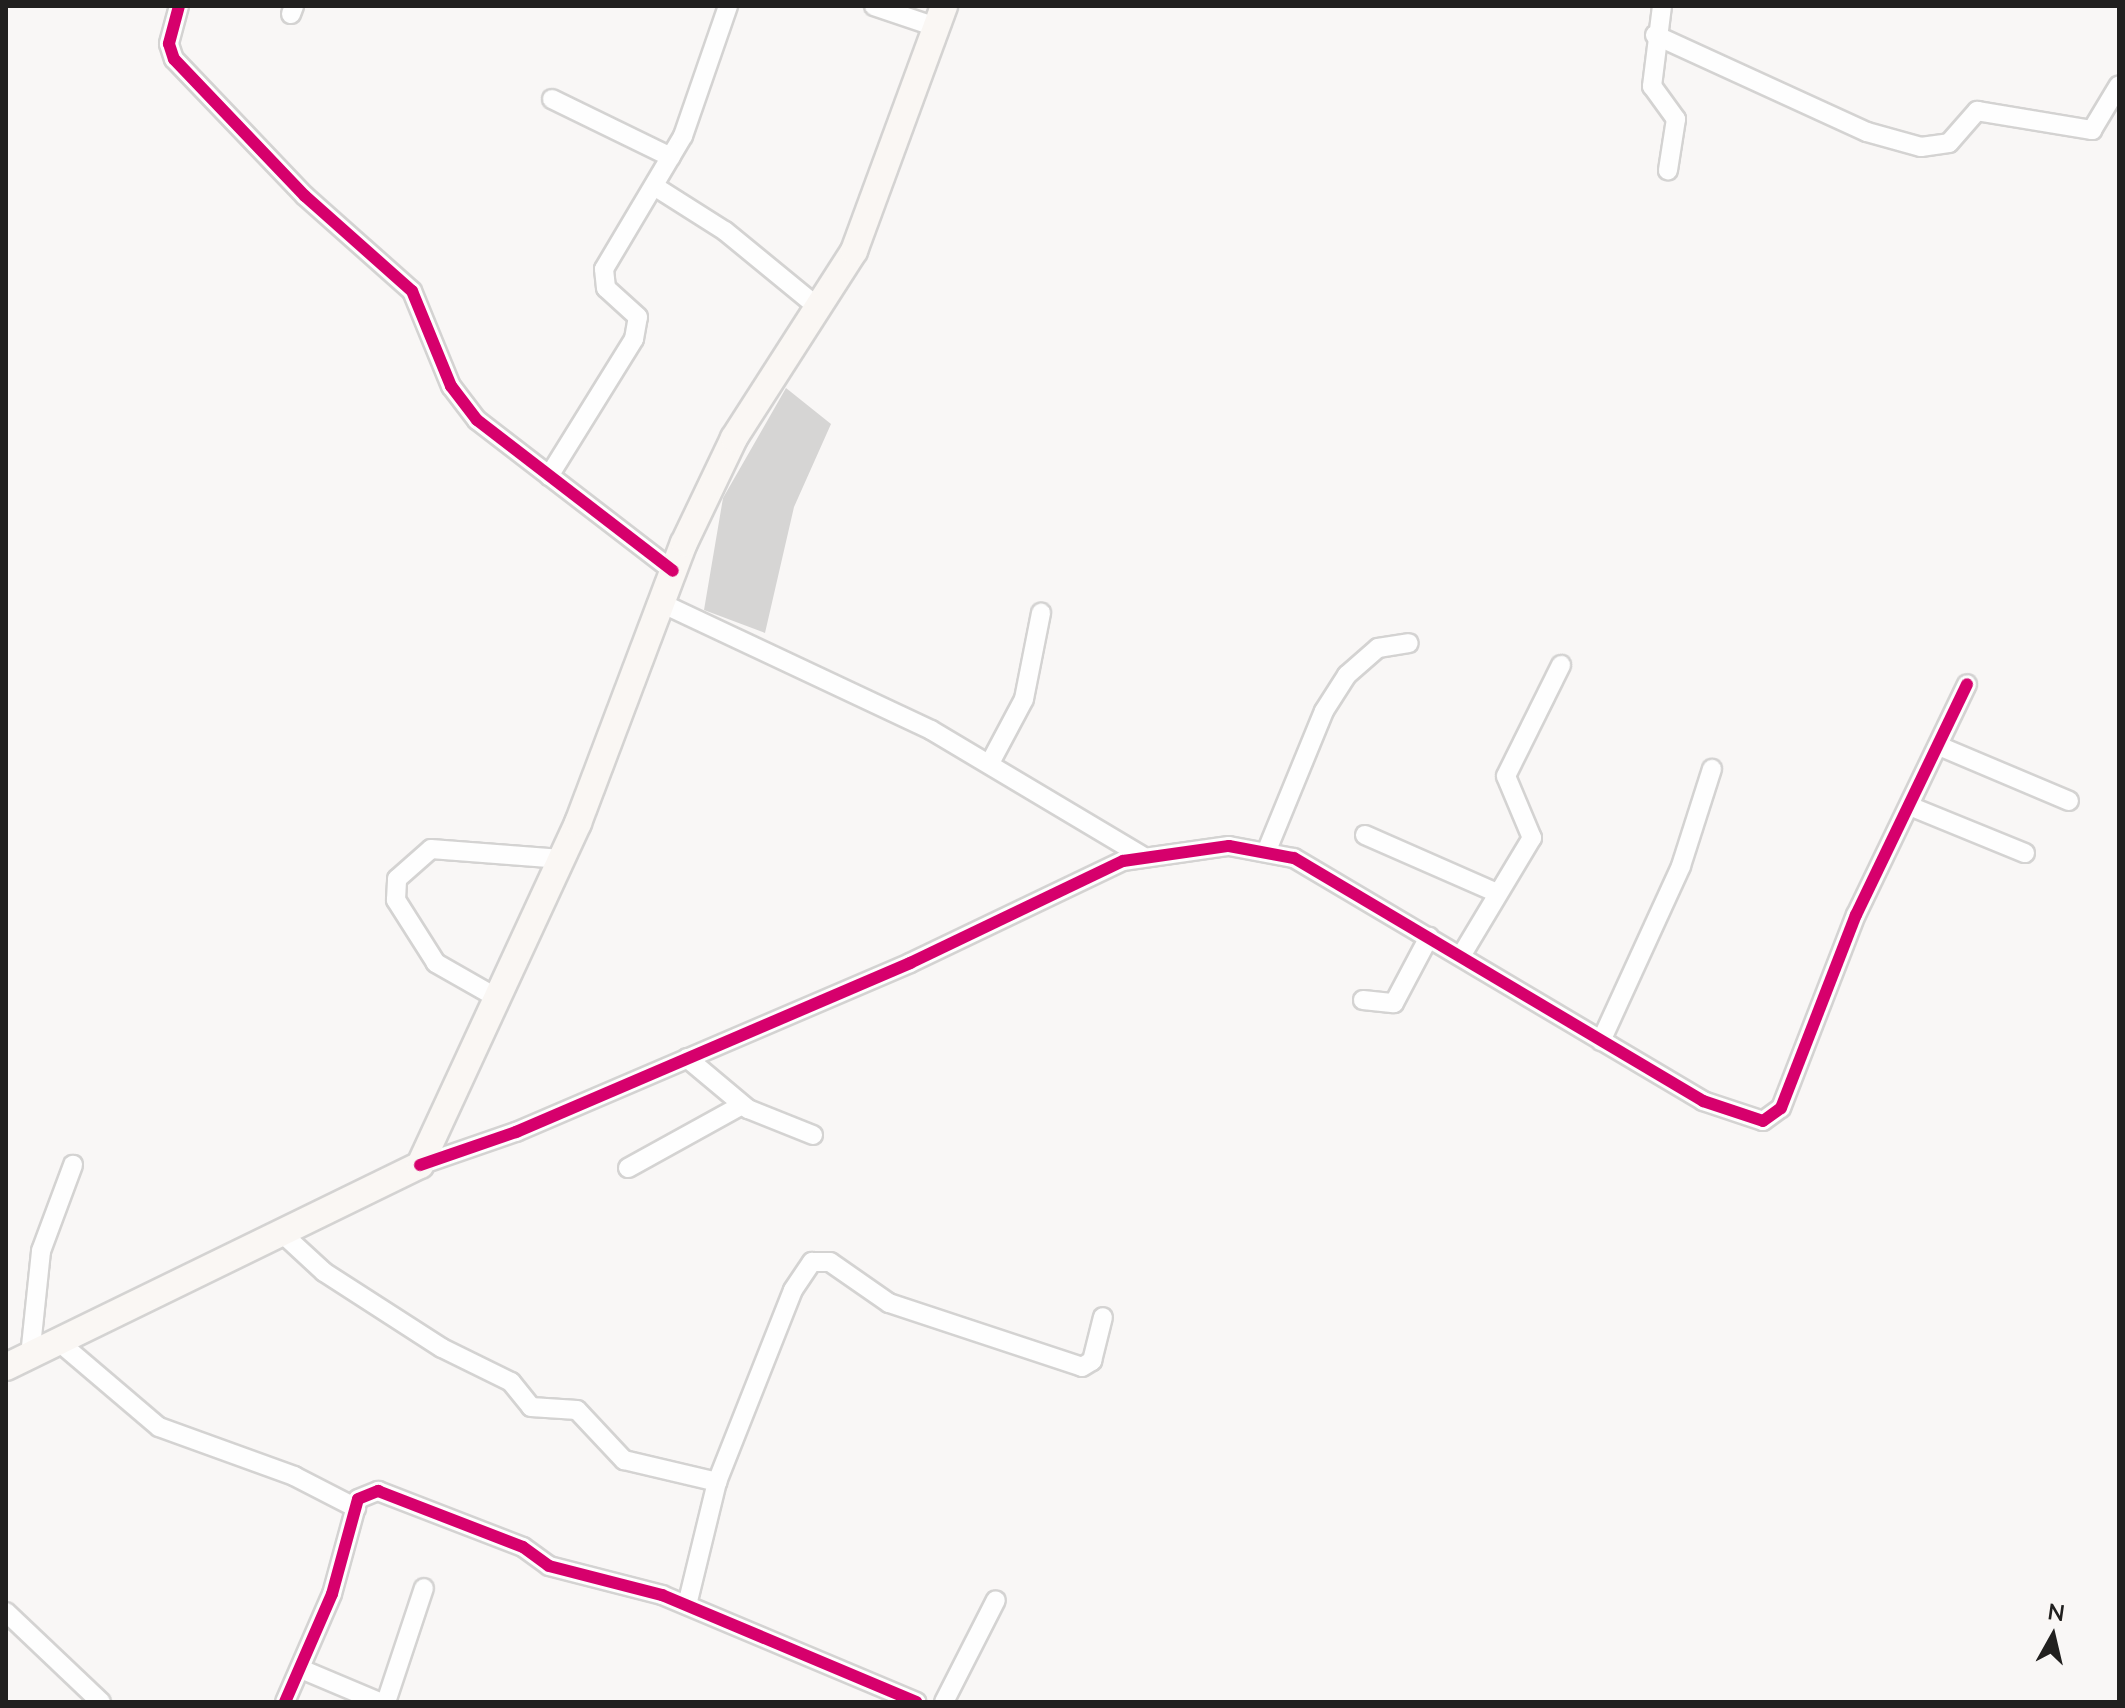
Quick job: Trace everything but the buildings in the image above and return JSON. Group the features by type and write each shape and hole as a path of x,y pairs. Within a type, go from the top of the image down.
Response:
{"main road":[{"path":"18,1361 285,1236 420,1165 562,859 673,571 734,438 820,309 886,177 940,16"}],"street":[{"path":"179,6 169,44 174,59 305,196 412,291 461,400 549,476 673,571"},
{"path":"549,476 634,339 638,317 606,288 604,269 671,157 728,6"},
{"path":"874,6 940,16"},
{"path":"1662,6 1655,35 1652,86 1673,110 1677,131 1668,170"},
{"path":"1655,35 1867,132 1921,147 1949,143 1977,111 2092,130 2119,85"},
{"path":"552,99 671,157"},
{"path":"654,186 725,231 820,309"},
{"path":"661,603 990,763 1142,856"},
{"path":"990,763 1024,699 1041,613"},
{"path":"1267,850 1324,711 1347,675 1378,648 1409,643"},
{"path":"1461,956 1532,838 1506,776 1561,665"},
{"path":"420,1165 687,1058 1142,856 1267,850 1429,937 1703,1101 1751,1121 1773,1117 1812,1040 1856,915 1912,807 1967,684"},
{"path":"1939,746 2069,801"},
{"path":"1601,1041 1681,866 1712,769"},
{"path":"1912,807 2025,853"},
{"path":"1365,835 1497,893"},
{"path":"499,999 436,963 396,900 397,879 431,849 562,859"},
{"path":"1363,1000 1394,1003 1429,937"},
{"path":"687,1058 742,1105 813,1135"},
{"path":"628,1168 742,1105"},
{"path":"18,1361 41,1251 73,1165"},
{"path":"285,1236 324,1272 442,1348 511,1382 531,1407 577,1410 624,1460 717,1482"},
{"path":"687,1605 717,1482 793,1290 812,1262 830,1262 889,1303 1082,1367 1092,1361 1103,1317"},
{"path":"59,1342 159,1427 294,1476 356,1508"},
{"path":"285,1702 301,1669 362,1494 388,1493 533,1552 556,1569 687,1605 916,1702"},
{"path":"386,1702 424,1588"},
{"path":"944,1702 996,1600"},
{"path":"6,1612 101,1702"},
{"path":"301,1669 379,1702"}],"cycle path":[{"path":"179,6 169,44 174,59 305,196 412,291 451,386 477,420 673,571"},
{"path":"420,1165 516,1132 910,963 1123,861 1229,846 1294,858 1703,1101 1763,1121 1781,1108 1856,915 1967,684"},
{"path":"285,1702 332,1594 358,1499 378,1491 523,1547 549,1566 662,1595 916,1702"}]}
